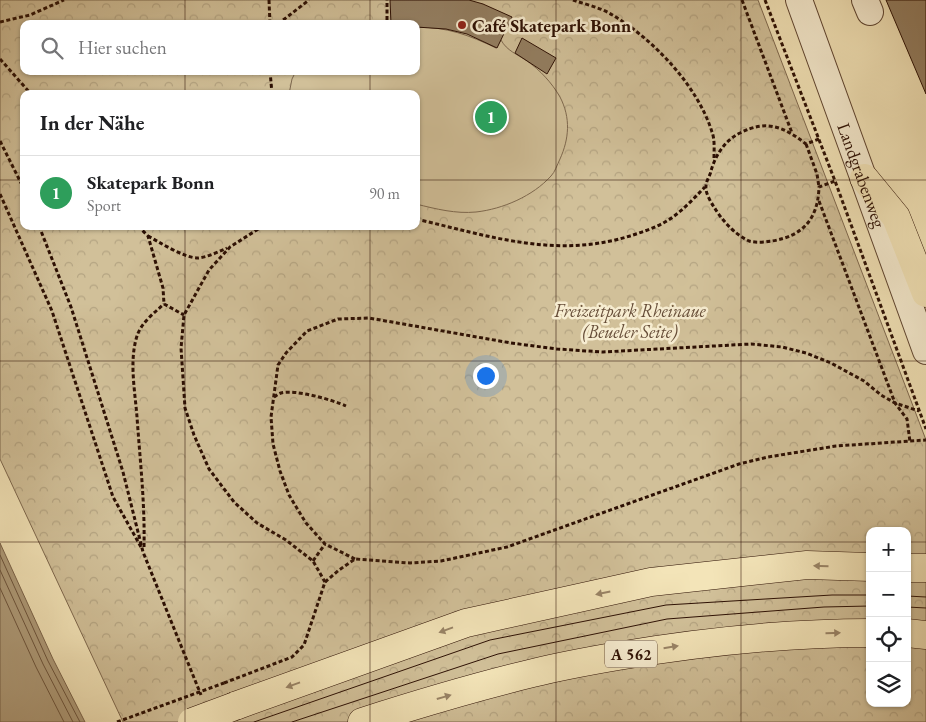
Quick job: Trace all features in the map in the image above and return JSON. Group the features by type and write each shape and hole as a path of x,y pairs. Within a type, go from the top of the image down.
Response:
{"highway":[{"path":"864,178 896,217 926,293"},
{"path":"192,722 230,694 466,623 651,582 807,565 866,567"},
{"path":"911,568 926,568"},
{"name":"A 562","path":"362,722 534,672 594,660 676,646 743,639 832,633 866,633"},
{"path":"911,633 926,635"}],"street":[{"name":"Landgrabenweg","path":"799,0 926,351"}],"path":[{"path":"0,22 30,16 64,0"},
{"path":"269,0 270,20"},
{"path":"283,20 309,0"},
{"path":"387,0 387,20"},
{"path":"573,0 607,12 628,25 654,46 683,79 700,106 713,133 714,159"},
{"path":"742,0 792,134"},
{"path":"765,0 835,181 926,429"},
{"path":"0,59 27,90"},
{"path":"270,75 272,90"},
{"path":"420,220 528,244 575,246 613,241 640,233 665,222 682,210 705,187 714,159 728,140 739,133 757,126 770,126 789,131 806,144 817,174 819,201 895,404 907,419 910,442"},
{"path":"806,144 818,139"},
{"path":"0,141 20,181"},
{"path":"819,187 835,181"},
{"path":"705,187 709,200 718,214 735,233 751,242 786,239 797,234 807,225 819,201"},
{"path":"0,194 52,311 113,496 143,552 201,695"},
{"path":"41,230 71,307 123,472 143,552"},
{"path":"142,230 148,236 171,249 196,258 211,255 256,230"},
{"path":"143,552 144,510 133,355 141,327 164,304 163,288 148,236"},
{"path":"230,246 209,270 184,315 181,348 185,408 194,435 209,469 234,502 257,523 286,540 313,561 325,582"},
{"path":"164,304 184,315"},
{"path":"919,411 895,404 864,381 831,363 806,353 782,347 751,344 603,352 557,349 511,343 369,318 338,319 307,331 286,353 278,366 271,418 273,444 289,495 306,523 325,544 355,559 410,563 441,561 507,547 754,460 836,446 926,440"},
{"path":"273,398 281,393 295,394 329,398 346,406"},
{"path":"313,561 325,544"},
{"path":"117,722 230,694 292,657 304,645 325,582 355,559"}],"green space":[{"name":"Freizeitpark Rheinaue (Beueler Seite)","path":"0,0 758,0 926,440 926,722 123,722 0,459"},
{"path":"420,27 438,28 458,33 496,48 501,40 509,50 537,68 560,97 566,113 567,136 554,172 535,190 507,205 497,208 476,212 454,212 438,209 420,205 420,90 290,90 294,75 420,75"}],"water":[{"path":"0,543 53,659 85,722 0,722"}],"building":[{"name":"Café Skatepark Bonn","path":"390,0 469,0 512,17 497,48 467,34 446,29 420,27 420,20 391,20"},
{"path":"886,0 926,0 926,94"},
{"path":"522,38 556,58 547,74 515,53"}],"tram line":[{"path":"254,722 490,640 666,605 832,595 866,595"},
{"path":"911,596 926,597"},
{"path":"292,722 498,654 667,619 824,607 866,606"},
{"path":"911,607 926,608"}],"place":[{"name":"Café Skatepark Bonn","path":"462,25"},
{"name":"Skatepark Bonn","path":"491,117"}]}
